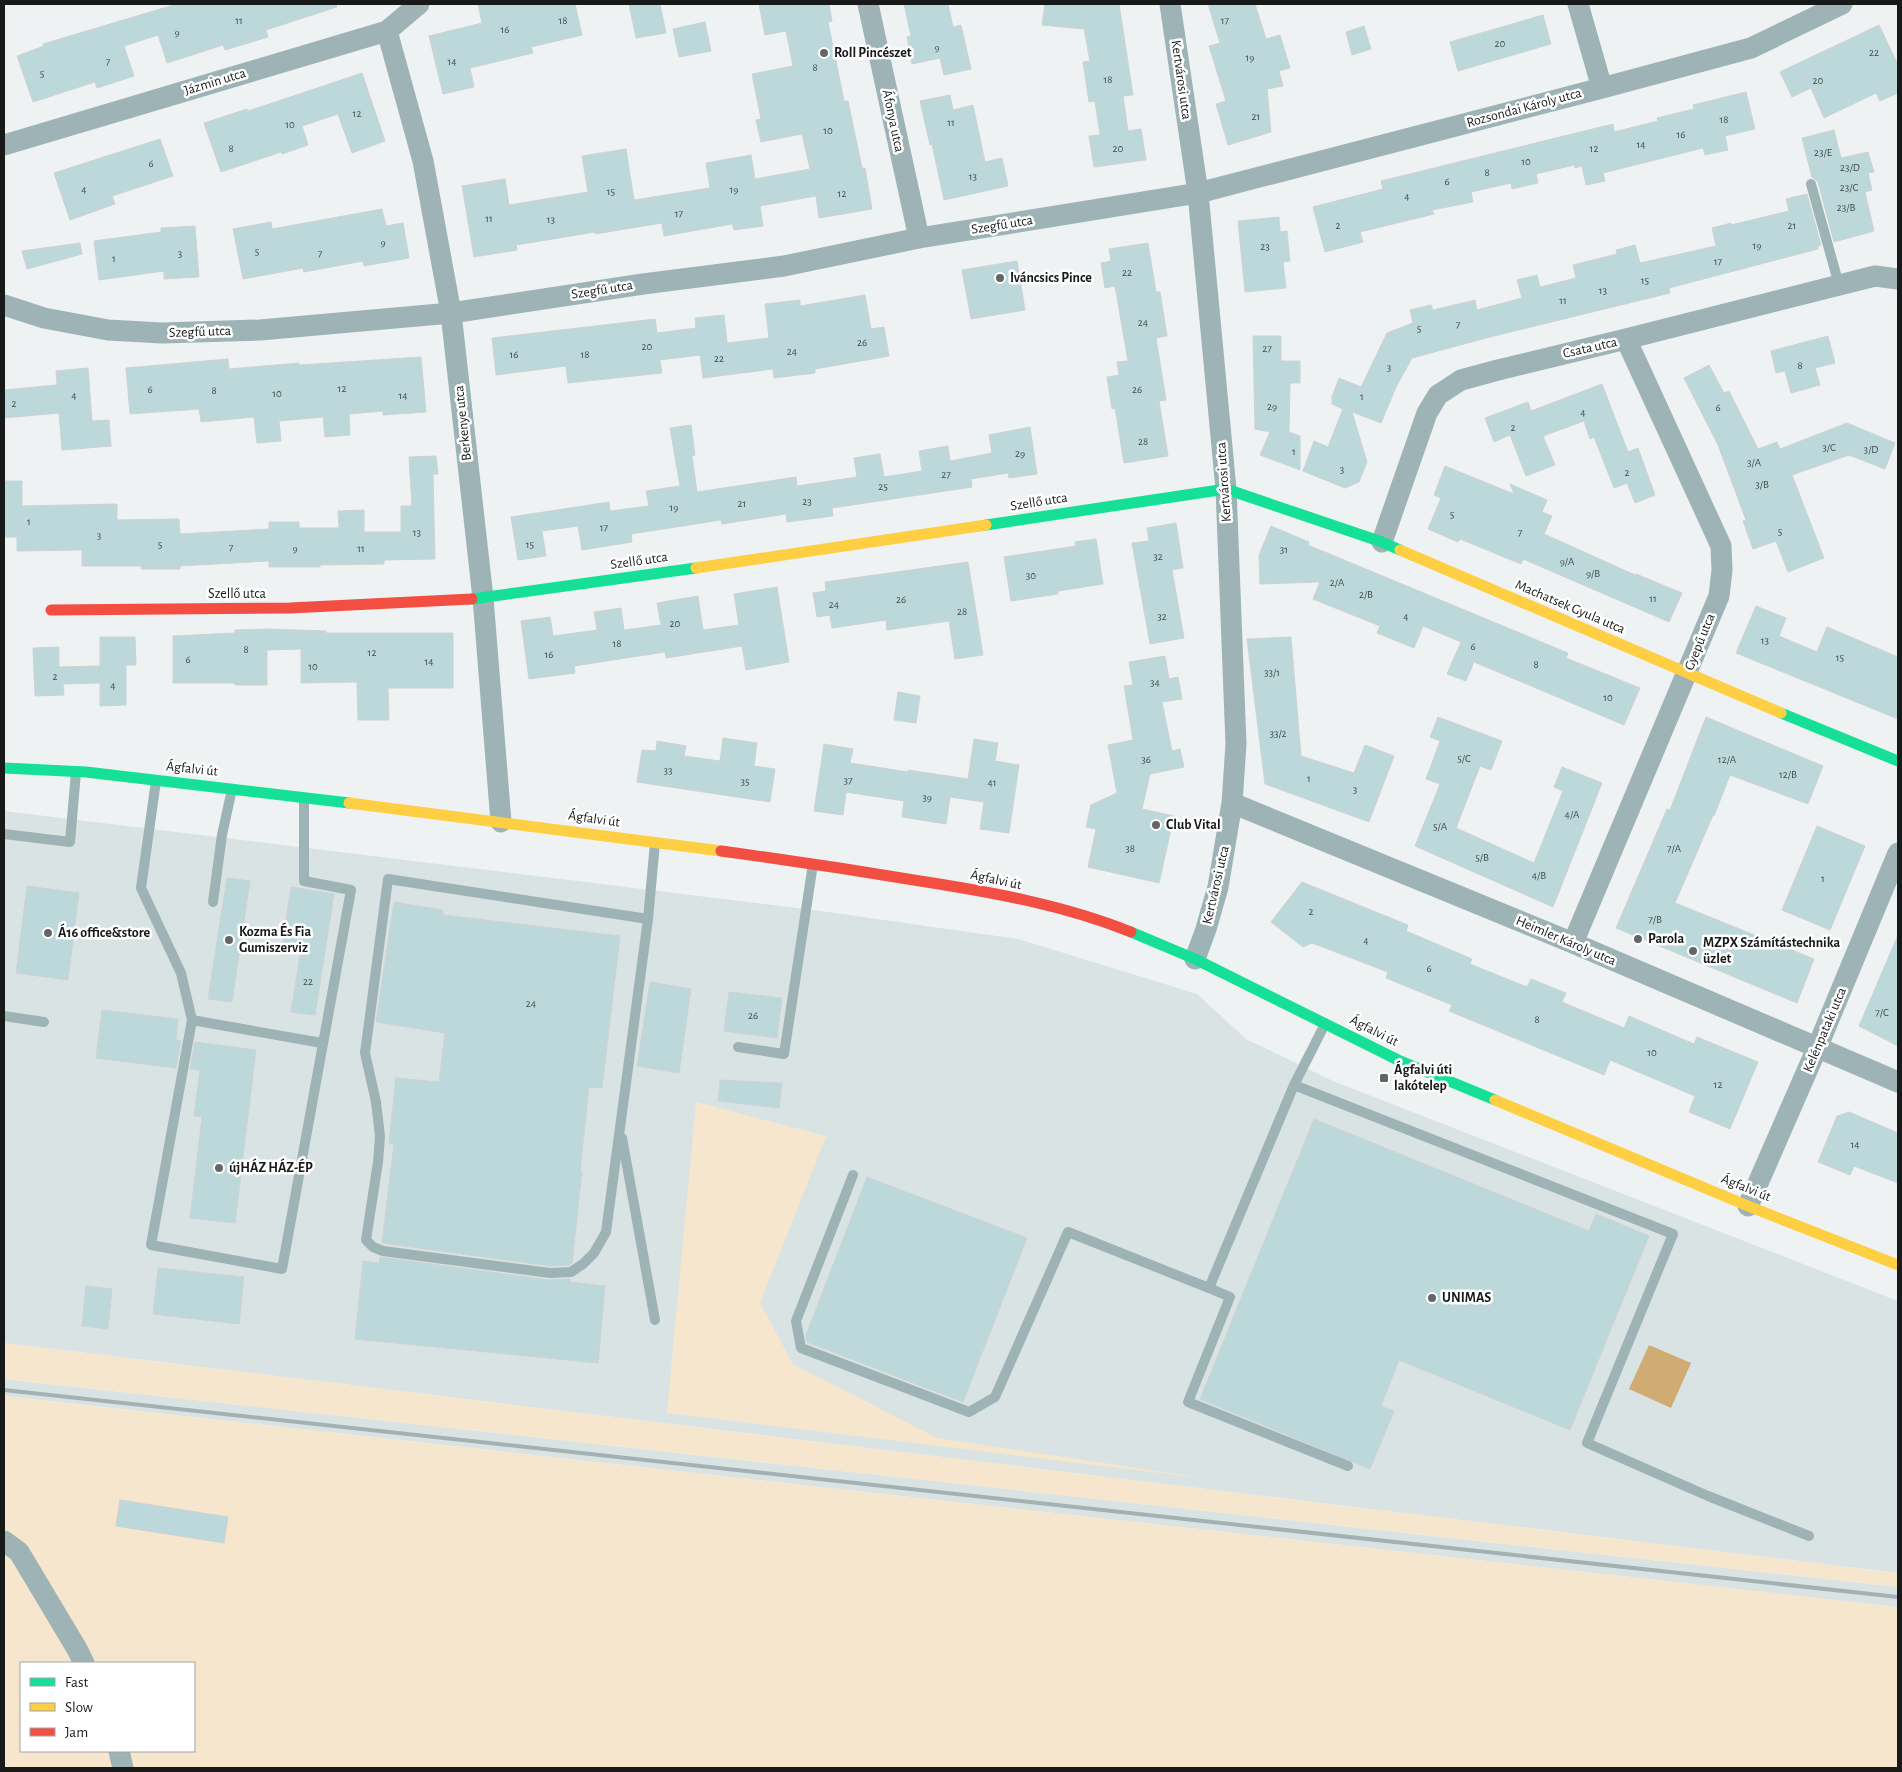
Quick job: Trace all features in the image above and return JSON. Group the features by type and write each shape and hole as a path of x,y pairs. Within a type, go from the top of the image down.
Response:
{"street":[{"name":"Jázmin utca","path":"4,146 388,31 419,4"},
{"name":"Áfonya utca","path":"868,4 919,238"},
{"name":"Kertvárosi utca","path":"1170,4 1198,193 1226,489 1236,744 1232,803 1218,886 1195,959"},
{"path":"1578,4 1602,88"},
{"name":"Rozsondai Károly utca","path":"1198,193 1751,48 1842,4"},
{"name":"Berkenye utca","path":"388,31 423,161 451,313 483,598 501,822"},
{"name":"Szegfű utca","path":"4,305 44,318 108,330 162,333 260,330 451,313 643,284 784,266 919,238 1198,193"},
{"name":"Csata utca","path":"1382,542 1427,413 1438,395 1461,380 1875,276 1898,279"},
{"name":"Gyepű utca","path":"1573,944 1719,596 1722,570 1721,546 1626,339"},
{"name":"Machatsek Gyula utca","path":"1226,489 1382,542 1687,674 1898,761"},
{"name":"Szellő utca","path":"51,610 290,608 483,598 746,562 1226,489"},
{"name":"Ágfalvi út","path":"4,768 76,771 304,796 655,842 813,863 977,890 1046,906 1115,926 1195,959 1398,1060 1457,1086 1748,1206 1898,1265"},
{"name":"Ágfalvi út","path":"4,774 21,769"},
{"name":"Heimler Károly utca","path":"1232,803 1573,944 1898,1082"},
{"name":"Kelénpataki utca","path":"1748,1206 1818,1048 1898,853"},
{"path":"4,1541 19,1552 78,1648 84,1662"},
{"path":"119,1752 123,1768"}],"lane":[{"path":"1812,184 1839,285"},
{"path":"4,834 70,842 76,771"},
{"path":"156,780 141,888 181,973 192,1020 151,1245 282,1269 351,890 304,881 304,796"},
{"path":"213,902 222,836 232,788"},
{"path":"648,919 388,879 365,1053 376,1102 380,1136 366,1240 373,1247 383,1251 550,1273 571,1272 584,1264 594,1253 606,1232 648,919 655,842"},
{"path":"738,1047 784,1054 813,863"},
{"path":"4,1016 44,1022"},
{"path":"192,1020 322,1043"},
{"path":"1209,1288 1294,1085 1325,1024"},
{"path":"1294,1085 1673,1234 1587,1443 1708,1496 1809,1536"},
{"path":"620,1127 655,1320"},
{"path":"853,1175 796,1321 801,1348 969,1412 995,1397 1068,1232 1230,1297 1188,1402 1348,1466"}],"shaded area":[{"path":"4,811 814,910 1018,939 1197,994 1246,1039 1333,1081 1898,1301 1898,1573 4,1343"},
{"path":"696,1102 826,1136 760,1303 793,1364 937,1438 1210,1479 667,1413"},
{"path":"4,1343 1898,1573 1898,1587 4,1379"},
{"path":"1649,1345 1691,1363 1671,1408 1629,1389"},
{"path":"4,1379 1898,1587 1898,1607 4,1396"},
{"path":"4,1396 1898,1607 1898,1768 4,1768"}],"building":[{"path":"177,4 336,4 337,7 266,30 268,37 225,50 223,45 167,63 158,35 124,46 134,76 97,88 95,82 33,102 17,56 44,46 43,44"},
{"path":"478,4 575,4 582,35 531,47 533,53 470,68 474,87 443,94 429,36 482,23"},
{"path":"629,4 660,4 666,33 636,38"},
{"path":"759,4 829,4 832,21 828,22 844,101 848,101 862,168 865,168 872,209 819,218 816,196 760,206 763,226 734,230 732,224 664,236 662,223 516,245 517,250 474,257 462,186 505,179 509,205 588,192 582,156 626,149 634,200 710,188 706,163 751,155 755,179 810,169 802,134 761,142 756,120 761,119 752,74 793,66 786,31 765,35"},
{"path":"904,4 948,4 953,27 961,25 971,69 944,75 940,58 912,64 907,37 911,36"},
{"path":"1045,4 1119,4 1133,95 1123,96 1128,131 1141,129 1146,160 1094,167 1089,136 1100,135 1095,101 1089,102 1083,62 1090,61 1084,29 1042,25"},
{"path":"1208,4 1255,4 1266,39 1280,35 1290,68 1279,71 1283,86 1267,89 1271,132 1228,145 1216,104 1226,101 1209,46 1220,43"},
{"path":"1543,15 1551,44 1458,71 1450,42"},
{"path":"705,22 711,51 679,57 673,29"},
{"path":"1879,25 1898,65 1898,93 1880,101 1876,93 1824,118 1811,88 1792,97 1780,72"},
{"path":"1364,26 1371,49 1352,55 1346,32"},
{"path":"362,73 385,141 352,153 338,114 302,126 308,145 221,172 204,123 247,109 248,111"},
{"path":"1746,92 1755,129 1725,136 1728,150 1705,155 1703,148 1603,173 1605,181 1586,185 1582,166 1575,168 1574,165 1536,174 1538,183 1512,189 1511,183 1471,192 1473,202 1432,210 1434,214 1360,232 1363,242 1325,252 1313,207 1383,189 1381,181 1613,124 1614,132 1658,121 1657,118 1694,109 1693,105"},
{"path":"950,95 953,110 973,105 985,162 1002,158 1008,186 944,200 932,144 930,145 920,101"},
{"path":"1834,130 1841,158 1868,152 1874,172 1868,173 1872,190 1865,192 1874,231 1834,242 1818,182 1812,177 1802,138"},
{"path":"160,139 173,176 112,196 115,204 70,220 54,173"},
{"path":"1807,194 1821,245 1818,246 1818,249 1669,288 1670,293 1412,358 1396,387 1381,423 1352,412 1367,462 1359,482 1345,488 1303,471 1314,441 1328,447 1343,409 1332,404 1332,397 1339,378 1361,387 1387,333 1413,323 1410,310 1431,305 1433,310 1475,300 1477,310 1522,298 1517,280 1537,275 1540,287 1576,278 1573,265 1617,254 1616,250 1635,245 1640,263 1716,246 1712,228 1789,211 1786,199"},
{"path":"382,209 386,226 403,223 409,258 364,266 363,261 304,272 303,268 243,279 233,229 271,222 272,229"},
{"path":"1279,217 1280,232 1287,231 1290,261 1283,262 1286,288 1245,292 1238,221"},
{"path":"195,226 199,277 164,279 164,271 99,280 94,241 161,232 161,228"},
{"path":"80,243 82,254 27,269 22,251"},
{"path":"1148,243 1156,292 1160,292 1167,336 1156,338 1166,400 1159,401 1168,456 1124,463 1115,408 1112,409 1107,377 1119,375 1117,362 1128,361 1115,286 1105,288 1101,263 1111,261 1109,249"},
{"path":"1017,261 1025,310 971,319 962,270"},
{"path":"865,295 871,329 884,327 889,356 815,369 815,373 774,378 773,369 703,378 700,355 660,360 662,373 568,383 566,366 496,375 492,338 655,319 657,333 696,328 695,318 724,315 727,343 769,338 765,304 800,300 800,306"},
{"path":"1253,336 1281,336 1281,361 1300,361 1300,383 1290,383 1289,432 1300,436 1300,470 1260,455 1270,432 1255,429"},
{"path":"1828,336 1835,363 1815,368 1820,385 1791,393 1785,371 1776,373 1771,351"},
{"path":"421,357 426,412 383,415 383,411 349,414 350,435 325,437 323,417 279,421 281,441 257,443 254,417 201,422 199,409 130,414 126,368 228,359 229,369 299,363 299,365"},
{"path":"1709,365 1724,393 1729,391 1758,449 1777,442 1780,449 1847,423 1895,443 1885,469 1849,455 1792,475 1824,558 1788,572 1776,541 1753,549 1743,521 1746,520 1718,445 1684,378"},
{"path":"88,368 92,421 109,420 111,446 62,450 59,413 4,418 4,390 57,385 56,371"},
{"path":"1602,384 1628,452 1638,448 1655,495 1635,503 1627,483 1614,488 1594,437 1590,439 1584,421 1543,436 1555,465 1526,476 1510,435 1494,442 1485,418 1528,402 1531,411"},
{"path":"691,425 695,455 692,456 697,492 796,477 797,486 857,477 854,458 880,454 884,477 922,471 919,451 948,446 950,461 992,453 989,435 1030,427 1037,474 1009,478 1008,473 971,479 972,487 832,508 833,516 787,522 786,514 722,524 721,520 631,534 632,542 582,550 578,526 542,531 546,556 518,560 511,517 609,502 610,511 649,506 646,491 680,486 670,428"},
{"path":"436,456 438,474 433,474 435,559 384,560 384,564 320,565 320,567 269,567 269,561 180,566 180,569 141,569 141,566 82,566 82,550 17,551 17,537 4,537 4,481 22,481 22,506 117,504 117,520 179,519 180,534 269,529 269,522 299,522 299,528 339,528 338,511 364,510 364,532 401,532 401,506 412,506 409,457"},
{"path":"1445,466 1514,494 1510,484 1547,500 1542,512 1552,516 1544,534 1635,575 1682,593 1669,622 1523,559 1521,564 1460,539 1458,542 1428,529 1441,498 1434,495"},
{"path":"1176,523 1183,568 1172,570 1184,638 1150,644 1132,543 1149,541 1147,528"},
{"path":"1271,526 1309,542 1308,545 1568,653 1566,658 1640,688 1624,725 1474,662 1466,681 1447,674 1461,642 1423,626 1414,648 1377,633 1380,626 1313,599 1320,582 1260,584 1259,555"},
{"path":"1096,539 1103,584 1058,591 1058,594 1011,601 1004,557 1076,546 1075,542"},
{"path":"968,562 983,655 955,659 949,621 887,630 886,620 832,628 830,615 817,617 813,593 826,591 825,582"},
{"path":"777,587 789,662 746,670 742,646 666,658 665,652 574,666 575,673 529,679 521,621 550,617 553,636 597,630 594,612 621,608 624,630 661,625 657,603 698,596 703,630 739,625 734,594"},
{"path":"1756,606 1786,618 1779,636 1817,652 1827,627 1898,657 1898,719 1736,653"},
{"path":"235,630 326,631 326,633 453,633 453,688 388,688 389,720 358,720 357,682 301,683 301,649 267,650 267,685 173,683 173,636 235,633"},
{"path":"100,637 135,637 136,665 126,665 126,705 100,706 100,683 63,684 64,695 35,696 33,648 59,647 59,667 100,666"},
{"path":"1291,637 1301,756 1354,773 1365,745 1394,756 1369,822 1265,784 1247,639"},
{"path":"1165,656 1169,679 1178,677 1182,699 1162,702 1172,751 1180,749 1184,767 1150,774 1142,809 1174,816 1159,883 1088,867 1096,829 1086,827 1091,805 1117,793 1108,745 1133,740 1124,686 1133,685 1129,662"},
{"path":"898,692 920,696 916,723 894,720"},
{"path":"1438,717 1502,741 1491,770 1480,766 1456,828 1534,863 1563,791 1554,787 1562,767 1602,783 1553,907 1415,846 1440,784 1426,779 1440,741 1430,737"},
{"path":"1706,717 1823,766 1808,804 1730,775 1675,903 1814,959 1797,1003 1616,928 1667,809 1670,810"},
{"path":"723,738 757,743 754,766 775,769 770,802 637,782 642,750 656,751 657,741 686,746 684,756 720,761"},
{"path":"974,739 998,743 995,761 1019,765 1009,833 980,829 984,802 950,797 946,824 902,817 904,801 846,792 843,815 814,811 824,744 853,749 850,763 968,779"},
{"path":"1817,826 1865,846 1830,930 1782,910"},
{"name":"Kozma És Fia Gumiszerviz","path":"227,878 250,881 232,1002 208,999"},
{"path":"1302,882 1408,925 1406,931 1472,959 1470,964 1527,987 1531,979 1566,993 1562,1002 1624,1028 1629,1016 1694,1044 1697,1037 1758,1062 1730,1129 1689,1112 1695,1096 1610,1060 1604,1075 1449,1011 1452,1005 1386,978 1388,972 1312,943 1303,947 1271,922"},
{"name":"Á16 office&store","path":"27,886 79,893 68,980 16,973"},
{"path":"291,887 334,894 315,1015 291,1012 301,950 282,947"},
{"path":"394,902 443,910 443,915 620,936 602,1088 589,1087 572,1263 569,1265 550,1266 382,1243 394,1144 389,1143 396,1078 439,1082 445,1033 376,1022"},
{"path":"1898,935 1898,1046 1859,1026"},
{"path":"650,982 691,989 679,1073 637,1066"},
{"path":"729,992 782,998 777,1038 724,1031"},
{"path":"102,1010 178,1019 176,1040 181,1041 176,1068 96,1058"},
{"name":"újHÁZ HÁZ-ÉP","path":"195,1042 256,1050 235,1223 190,1218 202,1117 194,1116 200,1070 190,1069"},
{"path":"720,1080 782,1083 779,1108 718,1101"},
{"path":"1849,1112 1898,1133 1898,1183 1854,1166 1850,1175 1818,1162 1837,1116"},
{"name":"UNIMAS","path":"1314,1119 1589,1231 1596,1214 1649,1236 1570,1430 1399,1360 1381,1406 1394,1411 1370,1469 1200,1399"},
{"path":"867,1177 1027,1238 963,1402 807,1342 806,1335"},
{"path":"380,1257 549,1280 570,1279 570,1282 605,1286 598,1363 355,1339 363,1261 379,1263"},
{"path":"158,1268 244,1277 239,1324 153,1314"},
{"path":"86,1286 112,1289 108,1329 82,1326"},
{"path":"120,1500 228,1517 224,1543 116,1526"}],"railway":[{"path":"4,1390 1898,1597"}],"traffic: fast":[{"path":"986,525 1226,489 1382,542 1400,550"},
{"path":"472,599 696,568"},
{"path":"1781,713 1898,761"},
{"path":"4,768 86,772 349,803"},
{"path":"1131,932 1195,959 1398,1060 1495,1100"}],"traffic: slow":[{"path":"696,568 986,525"},
{"path":"1400,550 1781,713"},
{"path":"349,803 721,851"},
{"path":"1495,1100 1748,1206 1898,1265"}],"traffic: jam":[{"path":"51,610 290,608 472,599"},
{"path":"721,851 947,885 1000,895 1080,914 1131,932"}],"place":[{"name":"Roll Pincészet","path":"824,53"},
{"name":"Iváncsics Pince","path":"1000,278"},
{"name":"Club Vital","path":"1156,825"},
{"name":"Á16 office&store","path":"48,933"},
{"name":"Parola","path":"1638,939"},
{"name":"Kozma És Fia Gumiszerviz","path":"229,940"},
{"name":"MZPX Számítástechnika üzlet","path":"1693,951"},
{"name":"Ágfalvi úti lakótelep","path":"1384,1078"},
{"name":"újHÁZ HÁZ-ÉP","path":"219,1168"},
{"name":"UNIMAS","path":"1432,1298"}]}
